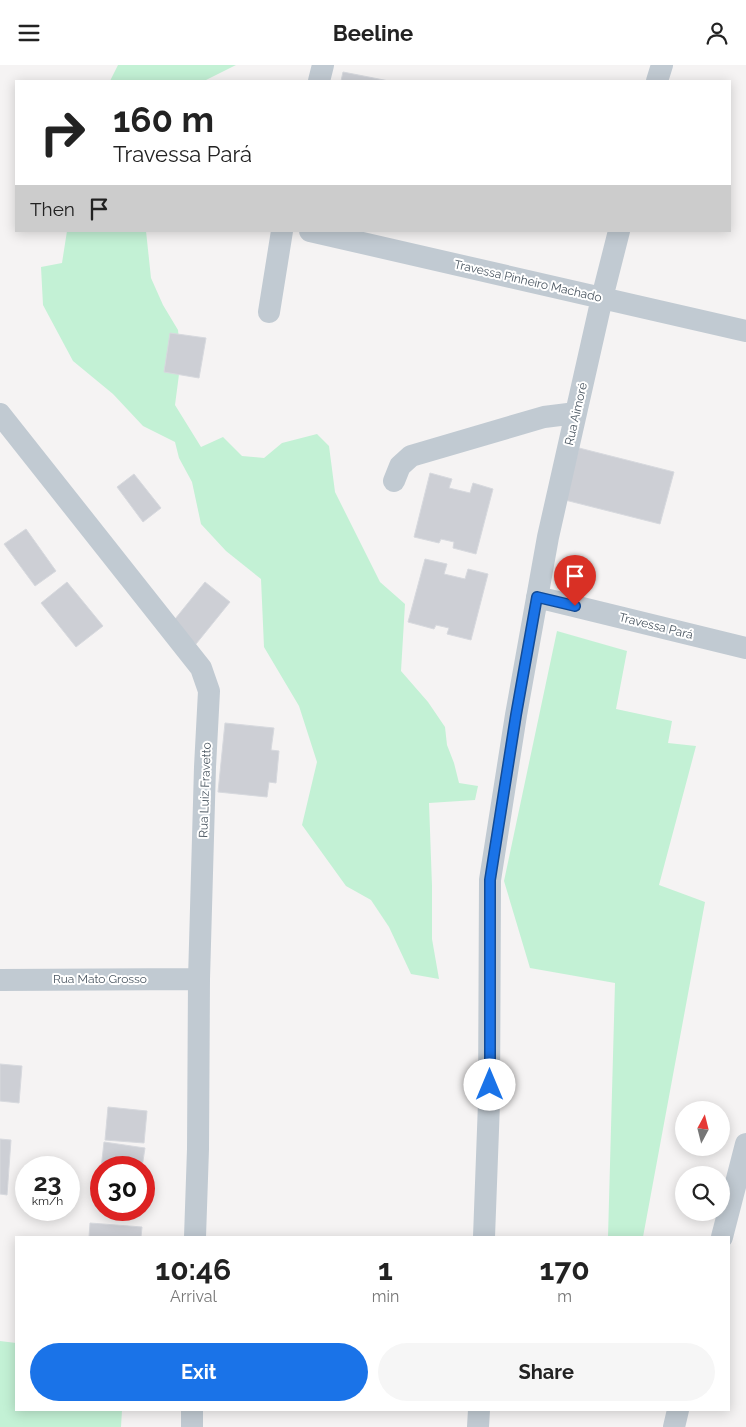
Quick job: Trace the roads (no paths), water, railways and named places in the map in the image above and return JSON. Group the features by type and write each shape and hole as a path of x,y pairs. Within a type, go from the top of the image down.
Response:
{"street":[{"path":"319,80 323,65"},
{"path":"657,80 662,65"},
{"path":"269,312 282,232"},
{"name":"Travessa Pinheiro Machado","path":"314,232 746,331"},
{"name":"Rua Aimoré","path":"484,1236 489,1103 490,880 516,715 548,537 619,232"},
{"path":"394,481 400,466 411,456 544,417 576,413"},
{"name":"Rua Luiz Fravetto","path":"0,414 201,668 209,691 199,979 198,1149 195,1236"},
{"name":"Travessa Pará","path":"537,597 746,648"},
{"name":"Rua Mato Grosso","path":"0,980 199,979"},
{"path":"722,1236 746,1144"},
{"path":"192,1411 192,1427"},
{"path":"478,1427 479,1411"},
{"path":"674,1427 678,1411"}]}
